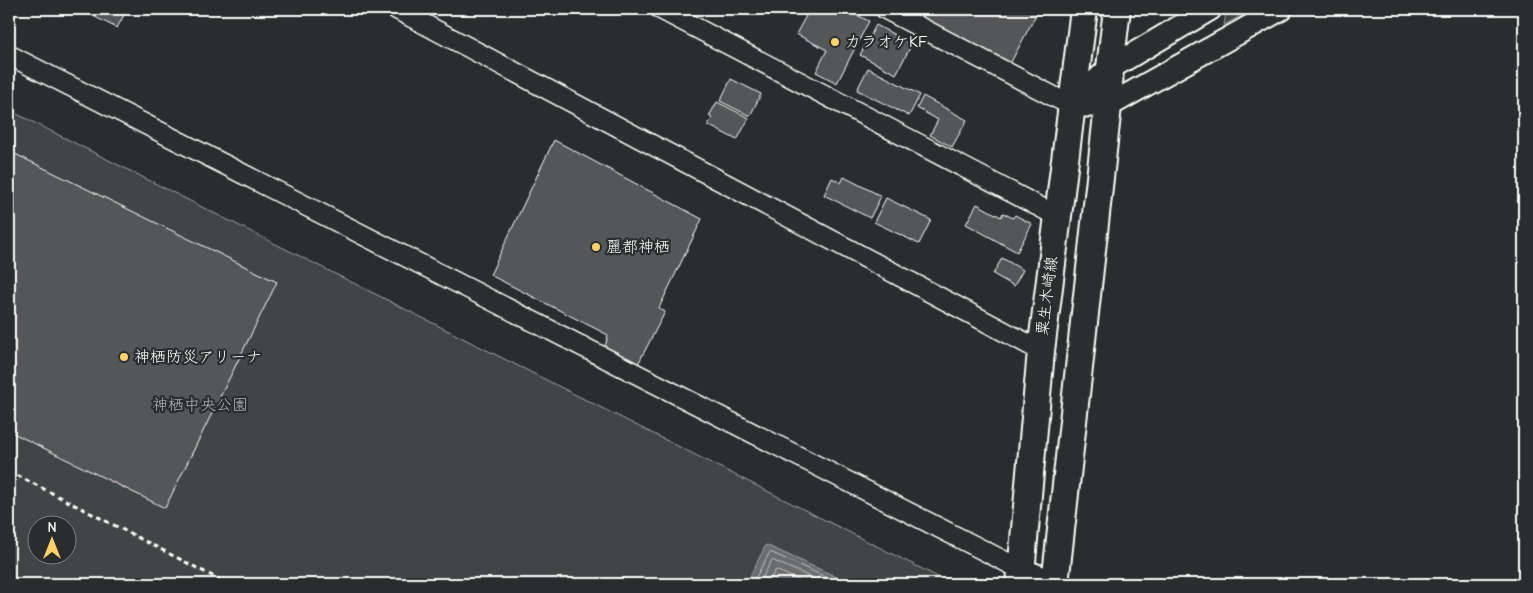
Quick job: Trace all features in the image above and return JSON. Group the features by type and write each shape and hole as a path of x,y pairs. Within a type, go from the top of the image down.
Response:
{"main road":[{"name":"粟生木崎線","path":"1021,577 1041,351 1070,105 1084,9"},
{"path":"1056,584 1117,9"}],"street":[{"path":"396,9 1041,351"},
{"path":"660,9 1057,216"},
{"path":"885,9 1070,105 1108,106 1280,9"},
{"path":"1070,105 1110,68 1210,9"},
{"path":"9,55 1021,577 1056,584"}],"path":[{"path":"9,471 228,584"}],"green space":[{"path":"1233,9 1253,9 1224,25 1226,13"},
{"name":"神栖中央公園","path":"9,110 952,584 9,584"}],"water":[{"path":"766,545 852,584 746,584"}],"building":[{"path":"79,9 127,9 117,28"},
{"name":"カラオケKF","path":"791,9 844,9 869,21 837,83 816,72 827,50 796,34 806,16"},
{"path":"904,9 1039,9 1010,64"},
{"path":"876,25 912,44 896,74 860,55"},
{"path":"868,68 920,95 909,116 857,90"},
{"path":"731,79 761,94 750,116 720,101"},
{"path":"923,96 967,120 952,147 930,135 938,120 917,108"},
{"path":"717,102 749,118 737,140 708,125 712,118 709,116"},
{"name":"麗都神栖","path":"554,140 702,219 659,308 665,312 638,364 605,347 608,335 490,275"},
{"name":"神栖防災アリーナ","path":"9,151 277,282 165,508 9,431"},
{"path":"844,177 881,196 870,218 824,195 832,178 841,183"},
{"path":"886,198 931,220 919,244 874,222"},
{"path":"977,204 1001,217 1003,213 1013,218 1015,215 1032,224 1017,252 966,224"},
{"path":"1002,258 1023,270 1014,286 993,274"}],"place":[{"name":"カラオケKF","path":"835,42"},
{"name":"麗都神栖","path":"596,247"},
{"name":"神栖防災アリーナ","path":"124,357"}]}
